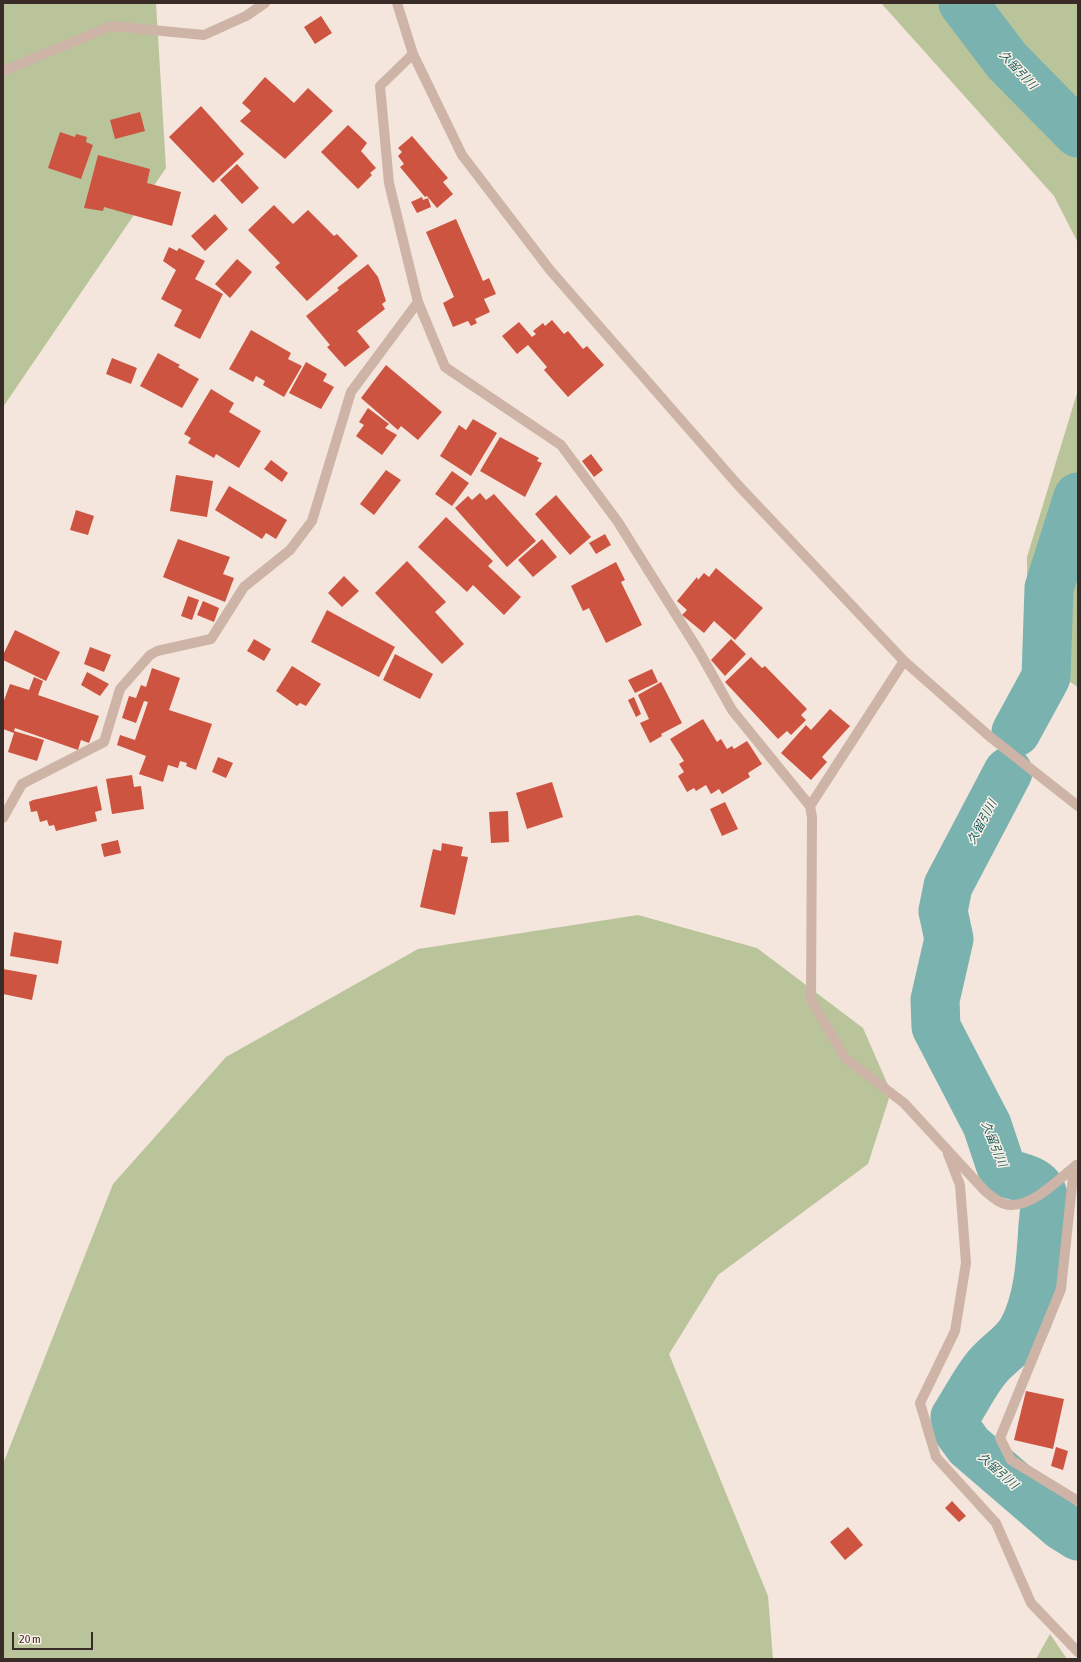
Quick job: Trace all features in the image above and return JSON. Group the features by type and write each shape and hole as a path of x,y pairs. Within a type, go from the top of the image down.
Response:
{"street":[{"path":"3,71 111,26 204,35 246,16 265,3"},
{"path":"397,3 413,54 462,155 550,270 738,485 904,662 989,736 1078,806"},
{"path":"413,54 380,86 388,183 418,302 445,367 561,445 618,522 700,653 732,710 810,806 812,817 811,999 845,1058 904,1103 985,1191 997,1200 1011,1206 1033,1199 1076,1165"},
{"path":"3,818 22,784 104,742 120,688 150,655 157,651 211,639 244,587 290,550 312,521 351,392 418,302"},
{"path":"810,806 904,662"},
{"path":"946,1148 960,1185 966,1263 955,1331 920,1403 936,1457 996,1523 1032,1603 1078,1652"},
{"path":"1076,1165 1061,1289 1000,1438 1011,1460 1078,1502"}],"green space":[{"path":"3,3 156,3 166,168 3,407"},
{"path":"881,3 1078,3 1078,243 1054,196"},
{"path":"1078,390 1078,687 1028,655 1027,557"},
{"path":"638,915 757,948 863,1028 891,1092 868,1164 718,1275 669,1354 768,1596 773,1659 3,1659 3,1464 113,1184 226,1057 418,949"},
{"path":"1050,1634 1067,1659 1036,1659"}],"building":[{"path":"321,16 332,33 315,44 304,27"},
{"path":"265,77 294,103 308,88 333,111 285,159 240,121 251,111 242,103"},
{"path":"201,106 244,154 213,183 169,137"},
{"path":"140,112 145,131 115,139 110,120"},
{"path":"348,125 367,143 361,151 376,168 370,173 372,175 358,189 321,152"},
{"path":"60,132 75,137 76,134 87,137 86,142 93,145 81,179 48,168"},
{"path":"412,136 448,178 443,182 453,194 437,208 427,196 425,197 400,167 404,164 398,156 402,152 398,148"},
{"path":"98,155 150,169 147,183 181,192 172,226 104,207 103,211 84,208"},
{"path":"237,164 259,188 242,204 220,180"},
{"path":"422,197 423,200 428,198 431,207 417,213 411,202"},
{"path":"274,205 293,224 308,210 334,236 337,234 358,256 307,301 275,267 280,263 248,230"},
{"path":"215,214 228,229 205,251 191,236"},
{"path":"456,219 483,281 489,278 496,294 484,299 490,312 475,319 477,323 471,326 468,321 453,327 443,303 454,297 426,232"},
{"path":"169,247 177,251 179,248 205,261 195,279 223,294 200,339 174,326 182,310 161,299 176,270 163,261"},
{"path":"237,259 252,272 230,298 215,284"},
{"path":"368,264 378,277 386,301 382,304 385,309 357,331 370,347 345,367 327,347 330,345 306,316 339,290 337,288"},
{"path":"552,320 564,334 568,331 583,349 587,346 604,365 568,397 544,370 547,367 528,345 517,354 502,336 519,322 532,337 536,334 533,331 543,323 545,326"},
{"path":"251,330 291,353 288,359 302,366 284,397 263,385 265,381 256,376 253,382 229,369"},
{"path":"158,353 180,365 178,367 199,379 182,408 140,386"},
{"path":"112,358 137,368 131,384 106,374"},
{"path":"306,362 327,374 323,381 334,387 321,409 289,393"},
{"path":"386,365 442,412 418,440 401,426 398,430 361,398"},
{"path":"211,389 234,403 229,412 261,431 239,468 216,454 214,458 188,443 191,438 184,434"},
{"path":"368,408 389,424 385,428 397,435 382,455 356,436 364,425 359,422"},
{"path":"473,419 497,433 471,476 440,456 459,425 466,430"},
{"path":"500,437 539,458 537,461 542,463 525,497 480,471"},
{"path":"591,454 603,470 594,477 582,461"},
{"path":"271,460 288,473 282,482 264,469"},
{"path":"386,470 401,480 374,515 360,504"},
{"path":"452,471 469,483 452,506 435,494"},
{"path":"176,475 213,481 207,517 170,511"},
{"path":"229,486 287,520 276,539 266,533 262,539 215,510"},
{"path":"480,493 486,500 494,494 536,541 507,567 455,508 468,496 472,500"},
{"path":"556,495 591,537 570,555 535,514"},
{"path":"76,510 94,516 88,535 70,530"},
{"path":"446,517 493,561 488,566 521,597 504,615 473,585 467,592 418,547"},
{"path":"605,534 611,545 596,554 589,543"},
{"path":"178,539 230,557 223,574 234,578 225,602 163,577"},
{"path":"542,539 557,557 533,577 518,560"},
{"path":"407,561 446,602 435,612 464,644 442,664 375,593"},
{"path":"616,562 625,580 621,582 642,625 606,643 589,608 583,611 571,586"},
{"path":"716,568 763,608 735,640 714,621 704,633 682,615 687,610 677,601 697,577 698,580 704,573 709,577"},
{"path":"344,576 359,591 342,607 328,593"},
{"path":"188,596 199,600 192,620 181,616"},
{"path":"203,601 219,608 214,622 197,615"},
{"path":"327,610 395,647 379,677 311,642"},
{"path":"15,630 60,652 46,681 3,660 3,655"},
{"path":"254,639 271,649 264,661 247,651"},
{"path":"731,639 746,654 725,676 711,660"},
{"path":"90,647 111,655 104,672 84,664"},
{"path":"395,654 433,674 420,699 383,680"},
{"path":"751,657 762,668 765,666 807,709 801,715 806,720 791,735 787,731 778,739 725,682"},
{"path":"292,666 321,684 306,706 300,703 297,706 276,691"},
{"path":"152,668 180,678 169,710 212,724 196,770 186,766 187,763 180,761 178,768 168,765 163,782 139,774 146,756 117,745 120,735 135,740 148,702 144,701 136,723 122,718 129,696 136,698 141,685 146,687"},
{"path":"652,669 658,682 635,693 628,680"},
{"path":"87,672 109,684 100,696 81,685"},
{"path":"34,677 43,681 38,695 99,716 89,743 81,740 78,750 15,728 14,731 44,740 37,761 8,752 14,733 3,729 3,703 10,684 29,690"},
{"path":"661,682 682,723 661,734 662,736 650,743 640,723 649,719 638,695"},
{"path":"634,697 641,714 636,717 628,700"},
{"path":"830,709 850,726 822,757 827,762 811,780 781,753 806,725 811,730"},
{"path":"703,719 717,742 721,739 727,749 732,746 734,749 747,741 762,764 748,773 750,777 722,794 719,789 711,794 706,785 696,791 694,788 687,792 678,776 684,772 679,764 684,761 670,739"},
{"path":"218,757 233,763 226,778 212,772"},
{"path":"132,775 134,787 141,786 144,809 112,814 106,779"},
{"path":"552,782 563,817 527,829 516,793"},
{"path":"97,786 102,810 95,812 97,821 56,831 54,825 49,826 47,820 40,822 37,811 31,812 29,802 33,800"},
{"path":"725,802 738,829 722,836 710,809"},
{"path":"508,811 509,842 491,843 489,812"},
{"path":"118,840 121,853 104,857 101,844"},
{"path":"442,843 463,847 461,856 468,857 455,915 420,907 433,849 441,851"},
{"path":"14,932 62,941 58,964 10,956"},
{"path":"3,969 37,975 32,1000 3,994"},
{"path":"1026,1391 1064,1399 1053,1449 1014,1440"},
{"path":"1056,1447 1068,1451 1063,1470 1051,1466"},
{"path":"952,1501 966,1516 959,1522 945,1508"},
{"path":"848,1527 863,1545 845,1560 830,1542"}],"waterway":[{"name":"久留引川","path":"963,3 1007,61 1078,133"},
{"name":"久留引川","path":"1016,732 1046,677 1049,588 1078,497"},
{"name":"久留引川","path":"1008,772 948,886 943,911 949,939 935,1000 936,1027 987,1125 1000,1164 1005,1173 1022,1178 1037,1185 1043,1195 1045,1206 1038,1280 1036,1293 1028,1319 1022,1331 1014,1341 992,1361 975,1383 955,1417 958,1431 969,1446 1062,1526 1078,1536"}]}
